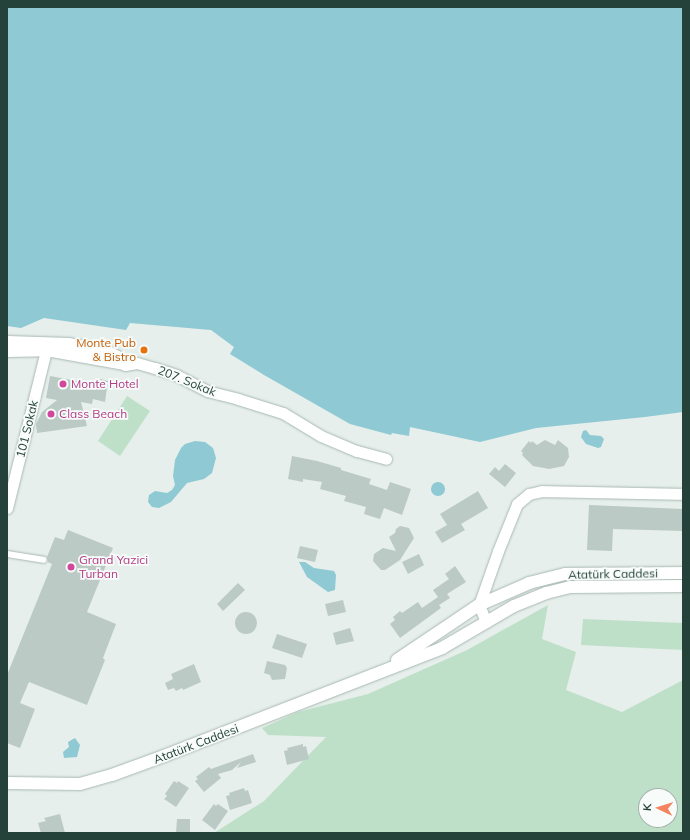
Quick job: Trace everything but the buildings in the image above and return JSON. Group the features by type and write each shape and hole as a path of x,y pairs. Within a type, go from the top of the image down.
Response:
{"street":[{"path":"7,341 68,343 88,346 108,351 117,356 125,365"},
{"name":"207. Sokak","path":"7,351 46,350 125,365 137,363 155,368 176,375 207,391 283,413 321,436 357,451 386,459"},
{"name":"101 Sokak","path":"7,508 46,350"},
{"path":"486,622 479,605 498,551 517,504 529,494 542,491 683,494"},
{"name":"Atatürk Caddesi","path":"378,673 479,605 529,583 565,574 683,573"},
{"name":"Atatürk Caddesi","path":"7,783 80,784 112,775 442,648 514,606 546,593 570,587 683,586"}],"lane":[{"path":"7,554 44,560"}],"green space":[{"path":"127,396 150,411 120,456 98,441"},
{"path":"548,605 542,639 576,652 566,690 622,712 683,680 683,833 214,833 264,801 326,737 268,735 262,728 298,712 368,694 467,650"},
{"path":"583,619 683,623 683,650 581,645"}],"water":[{"path":"7,7 683,7 683,412 536,428 480,442 410,427 409,436 392,433 391,435 350,424 264,375 230,354 234,347 211,330 130,323 126,330 44,318 21,328 7,326"},
{"path":"586,430 590,435 601,436 604,439 601,447 598,448 586,444 581,437 583,431"},
{"path":"195,441 205,442 213,448 216,458 212,473 204,479 187,483 171,502 159,508 152,507 148,502 149,495 155,491 167,493 172,490 175,485 173,476 175,460 181,448 185,444"},
{"path":"435,482 441,482 445,486 445,492 441,496 435,496 431,492 431,486"},
{"path":"299,562 305,562 314,568 334,571 336,575 335,590 328,592 307,577"},
{"path":"75,738 80,745 77,757 64,758 63,752 69,747 68,742"}],"place":[{"name":"Monte Pub & Bistro","path":"144,350"},
{"name":"Monte Hotel","path":"63,384"},
{"name":"Class Beach","path":"51,414"},
{"name":"Grand Yazici Turban","path":"71,567"}]}
